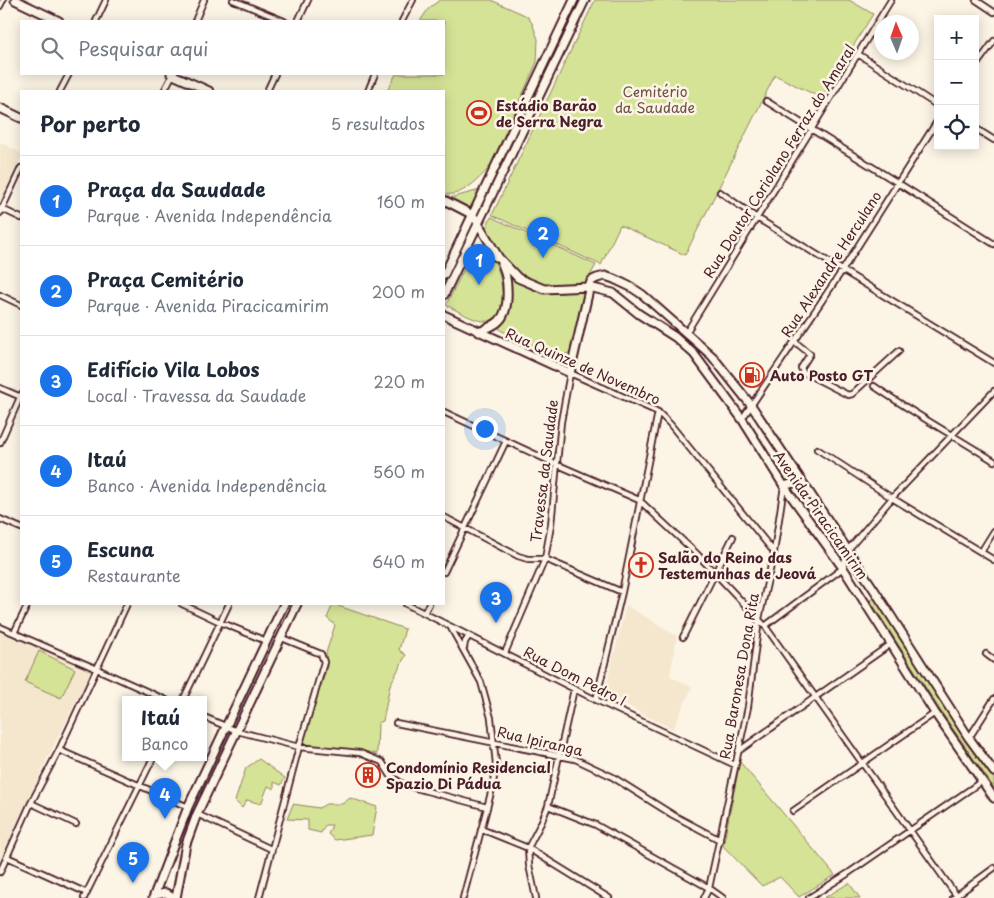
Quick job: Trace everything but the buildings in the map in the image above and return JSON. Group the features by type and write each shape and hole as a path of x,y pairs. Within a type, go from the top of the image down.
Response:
{"main road":[{"path":"15,0 57,20"},
{"path":"445,273 574,0"},
{"path":"445,292 562,47 564,36 583,0"},
{"path":"174,75 207,90"},
{"path":"0,108 20,118"},
{"path":"445,201 473,215"},
{"name":"Avenida Piracicamirim","path":"473,215 499,259 518,278 544,289 589,287 613,293 645,318 675,337 705,367 742,418 784,486 843,568 935,713 994,798"},
{"path":"458,264 470,255 487,253 499,259 506,278 506,310 503,317 497,323 479,332"},
{"name":"Avenida Piracicamirim","path":"589,287 592,281 597,278 605,276 614,278 643,295 701,345 751,405 875,591 969,738 994,770"},
{"name":"Travessa da Saudade","path":"570,373 589,287"},
{"name":"Rua Quinze de Novembro","path":"445,315 570,373"},
{"path":"645,318 686,333"},
{"path":"687,347 701,345"},
{"path":"784,486 797,482 804,485"},
{"path":"863,598 870,598 875,591"},
{"path":"154,896 188,807 284,605"},
{"path":"154,896 166,893 175,898 186,844 197,814 297,605"}],"street":[{"path":"0,6 3,0"},
{"path":"96,20 106,0"},
{"path":"195,20 204,0"},
{"path":"233,0 282,20"},
{"path":"298,20 308,0"},
{"path":"403,20 413,0"},
{"name":"Rua Doutor Coriolano Ferraz do Amaral","path":"686,333 891,0"},
{"path":"976,0 994,12"},
{"path":"979,62 994,41"},
{"path":"858,54 936,105"},
{"path":"61,90 68,75"},
{"path":"164,90 172,75"},
{"path":"267,90 275,75"},
{"path":"368,90 376,75"},
{"path":"766,101 994,244"},
{"name":"Rua Alexandre Herculano","path":"742,418 842,271 934,126"},
{"path":"979,131 994,140"},
{"path":"20,170 1,210 20,218"},
{"path":"720,192 757,218 994,363"},
{"path":"0,295 20,305"},
{"path":"794,341 810,354 803,364 803,372 848,395 852,394 899,351"},
{"name":"Rua Quinze de Novembro","path":"570,373 658,412 670,424 774,552"},
{"name":"Travessa da Saudade","path":"505,653 545,559 551,525 556,464 570,373"},
{"path":"874,386 907,409 952,434 994,461"},
{"path":"0,388 20,396"},
{"path":"765,626 843,568 847,551 892,498 994,391"},
{"path":"0,443 20,398"},
{"path":"445,412 639,500 716,573 765,626 956,897 994,868"},
{"path":"596,700 622,592 658,412"},
{"path":"445,570 506,441"},
{"path":"816,449 994,560"},
{"name":"Rua Baronesa Dona Rita","path":"704,898 709,888 735,765 740,750 748,707 759,619 774,552 784,486"},
{"path":"445,518 518,556 528,559 545,559 622,592"},
{"path":"0,519 20,528"},
{"path":"981,552 994,531"},
{"path":"683,637 733,537"},
{"path":"14,633 28,605"},
{"path":"0,872 31,803 127,605"},
{"path":"184,605 266,641"},
{"path":"185,696 228,605"},
{"name":"Rua Dom Pedro I","path":"408,605 596,700 735,765"},
{"path":"424,613 428,605"},
{"path":"450,626 464,648 481,682 491,718 496,764 487,807 463,898"},
{"path":"0,627 157,696"},
{"path":"464,648 469,636"},
{"path":"259,898 298,747 324,662 321,654 282,638"},
{"path":"740,750 891,644"},
{"path":"986,654 994,660"},
{"path":"536,898 528,865 528,848 548,806 574,689"},
{"path":"969,738 994,699"},
{"path":"793,811 935,713"},
{"path":"207,718 237,731 298,747 360,753 382,762 391,776 404,785 487,807"},
{"name":"Rua Ipiranga","path":"396,724 575,759 611,776 673,815 720,840"},
{"path":"58,750 188,807"},
{"path":"84,898 151,761"},
{"path":"809,898 982,781"},
{"path":"31,803 76,824"},
{"path":"548,806 596,825 724,898"},
{"path":"197,814 271,850"},
{"path":"481,829 528,848 609,898"},
{"path":"7,857 87,892"}],"shaded area":[{"path":"0,142 20,152 20,160 0,203"},
{"path":"626,605 677,636 670,676 692,687 673,729 638,712 605,691"},
{"path":"0,630 92,670 52,749 0,860"}],"green space":[{"name":"Estádio Barão de Serra Negra","path":"440,0 491,0 527,16 538,39 537,62 491,165 470,186 457,193 450,194 445,193 445,90 388,90 395,75 445,75 445,20 421,20 429,8"},
{"name":"Cemitério da Saudade","path":"595,0 849,0 873,14 821,98 775,75 685,255 620,225 601,265 492,215"},
{"path":"480,190 470,211 446,199"},
{"path":"491,217 596,265 585,285 542,286 523,278 508,264 485,230"},
{"path":"484,257 494,260 500,276 503,297 499,315 493,320 483,321 469,317 446,305 468,261"},
{"path":"512,277 521,284 538,291 559,293 580,291 583,293 585,299 581,302 576,331 569,353 559,356 553,354 500,330 499,326 508,310 510,297 509,278"},
{"path":"875,598 965,738 994,779 994,788 940,710 870,600"},
{"path":"333,605 336,605 405,629 399,650 406,655 390,685 383,721 378,723 377,754 358,750 302,745 327,667 326,653 335,625 327,618"},
{"path":"39,651 75,669 61,698 25,682"},
{"path":"259,759 285,778 281,785 274,782 274,789 268,786 261,804 247,800 242,808 235,801 246,768"},
{"path":"740,762 835,875 799,897 780,877 762,886 723,846"},
{"path":"350,798 377,807 372,835 335,840 328,834 332,825 325,825 321,833 308,830 308,820 287,819 293,804 319,808 326,804 342,804"},
{"path":"849,883 860,898 824,898"}],"place":[{"name":"Estádio Barão de Serra Negra","path":"479,113"},
{"name":"Praça Cemitério","path":"543,258"},
{"name":"Praça da Saudade","path":"479,285"},
{"name":"Auto Posto GT","path":"752,375"},
{"name":"Salão do Reino das Testemunhas de Jeová","path":"641,565"},
{"name":"Edifício Vila Lobos","path":"496,623"},
{"name":"Condomínio Residencial Spazio Di Pádua","path":"368,775"},
{"name":"Itaú","path":"165,819"},
{"name":"Escuna","path":"133,883"}]}
